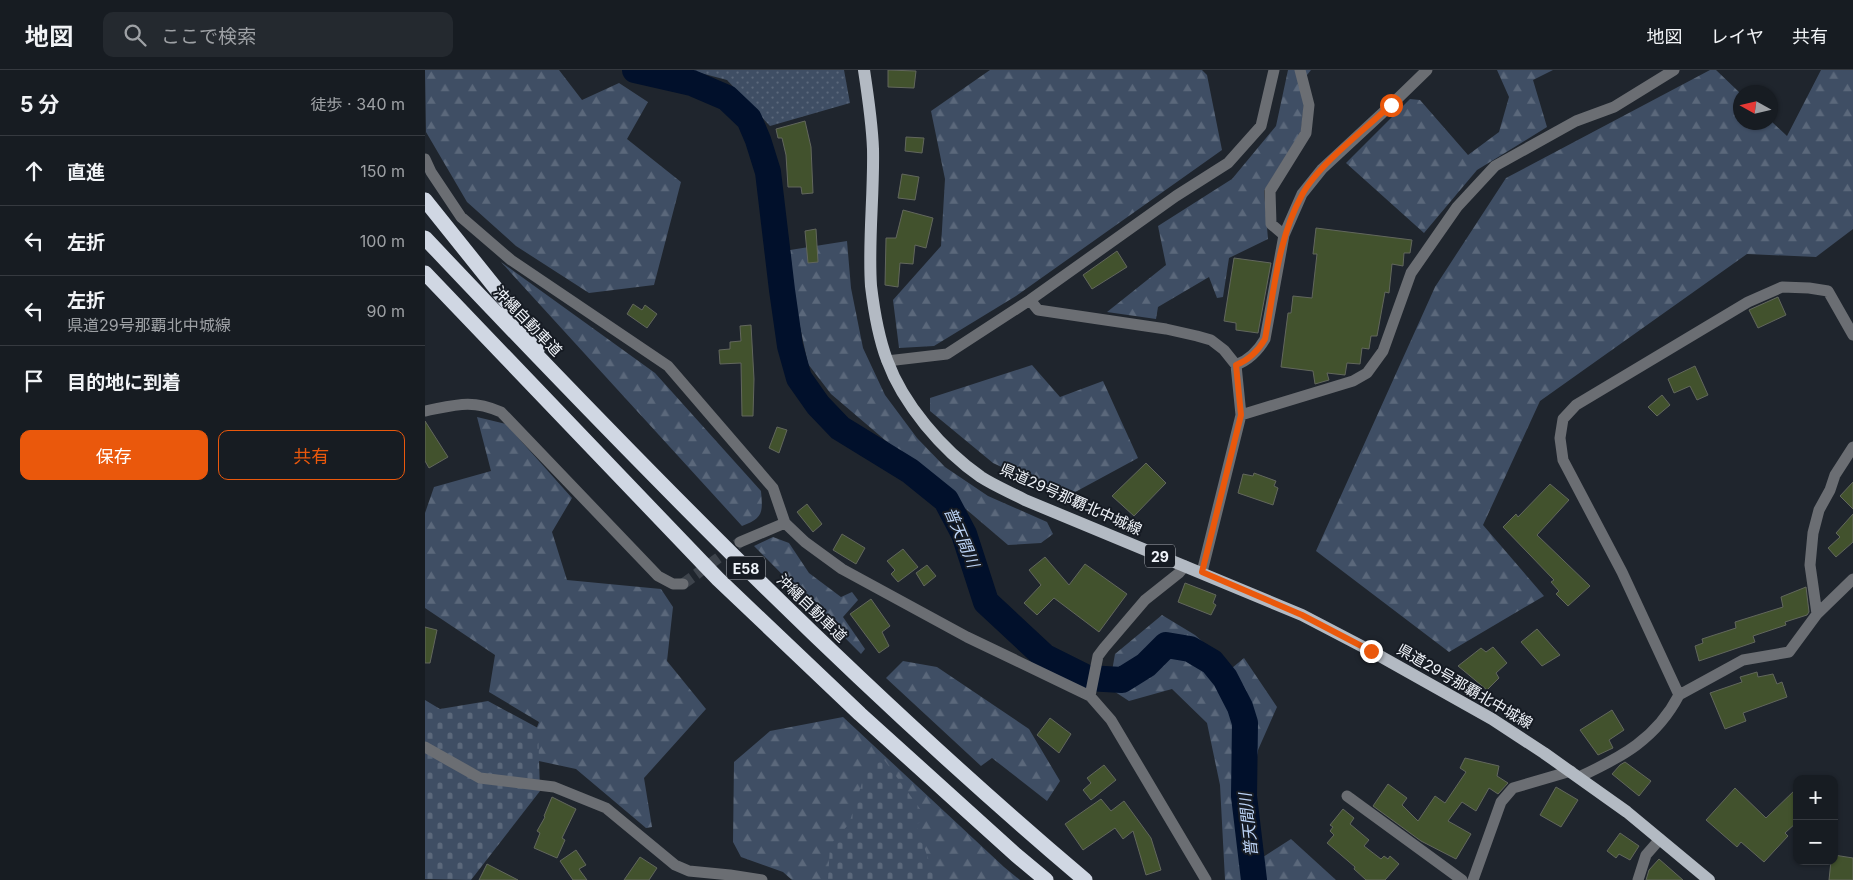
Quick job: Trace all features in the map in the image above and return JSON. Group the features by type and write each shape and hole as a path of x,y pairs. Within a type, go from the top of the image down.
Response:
{"highway":[{"path":"425,200 527,326 541,360"},
{"name":"沖縄自動車道","path":"425,238 716,540 889,706 1022,827 1085,880"},
{"name":"E58","path":"425,273 717,579 860,714 1016,855 1047,880"}],"main road":[{"name":"県道29号那覇北中城線","path":"864,70 873,142 871,284 875,317 887,361 896,380 912,407 939,441 982,477 1025,500 1302,615 1337,632 1492,719 1575,774 1660,839 1709,880"}],"street":[{"path":"887,361 947,354 1030,300 1176,196 1228,163 1261,126 1274,70"},
{"path":"1284,235 1271,224 1270,191 1306,133 1309,105 1301,70"},
{"path":"1236,365 1250,357 1260,348 1265,339 1284,235 1302,194 1322,169 1427,70"},
{"path":"1241,415 1353,381 1367,373 1383,351 1411,273 1457,207 1495,166 1575,121 1614,107 1675,70"},
{"path":"425,159 431,172 461,217 511,260 668,366 773,488 785,523 805,542 842,569 967,637 1090,696 1111,720 1206,880"},
{"path":"1679,695 1621,572 1563,460 1559,438 1563,419 1576,405 1748,302 1782,287 1828,291 1853,335"},
{"path":"1030,300 1038,310 1166,329 1211,340 1224,350 1236,365 1241,415 1202,572"},
{"path":"425,411 463,403 485,405 501,412 658,576 673,584 683,584"},
{"path":"1817,614 1810,565 1813,533 1819,510 1830,490 1835,475 1853,447"},
{"path":"740,542 785,523"},
{"path":"1090,696 1098,656 1145,600 1179,574 1185,566"},
{"path":"1473,880 1501,802 1513,788 1575,774 1613,761 1632,750 1650,735 1674,706 1679,695 1743,660 1789,652 1817,614 1853,579"},
{"path":"425,748 480,778 554,787 606,808 686,876 730,874 762,880"},
{"path":"1347,796 1462,880"},
{"path":"1638,880 1646,854 1660,839"}],"green space":[{"path":"425,70 559,70 582,100 619,83 648,102 627,139 681,182 654,285 589,293 516,246 467,202 426,132"},
{"path":"689,70 844,70 850,103 770,126 727,80"},
{"path":"990,70 1202,70 1207,75 1222,150 1016,296 934,346 899,348 893,300 941,246 945,179 931,111"},
{"path":"1288,70 1311,70 1307,75 1301,132 1264,191 1268,239 1229,258 1223,297 1217,298 1209,277 1158,307 1156,319 1107,312 1166,265 1158,226 1232,179 1276,126"},
{"path":"1497,70 1553,70 1533,80 1547,127 1477,170 1424,233 1346,163 1410,99 1420,100 1468,155 1499,132 1509,97"},
{"path":"1710,70 1716,70 1733,86 1733,130 1778,130 1778,128 1787,136 1821,70 1853,70 1853,229 1816,257 1747,254 1540,401 1483,525 1544,596 1449,652 1316,551 1435,287 1506,178"},
{"path":"847,241 851,288 863,348 885,395 917,438 945,467 988,496 1047,522 1053,534 1041,543 1008,545 831,394 808,364 796,308 790,250"},
{"path":"501,262 655,373 761,491 762,505 758,517 742,526"},
{"path":"1032,365 1060,397 1103,381 1138,458 1066,497 993,463 930,411 930,398"},
{"path":"477,417 506,424 572,498 552,532 567,580 661,589 673,607 667,661 706,709 644,778 652,827 646,828 576,769 525,758 539,722 489,692 495,655 425,608 425,513 434,487 491,471"},
{"path":"773,537 789,543 809,573 841,597 852,592 858,600 843,617 865,649 861,654 754,546"},
{"path":"1162,615 1195,635 1232,668 1244,658 1277,707 1258,750 1244,849 1260,859 1291,839 1336,880 1225,880 1220,785 1207,723 1172,689 1129,701 1109,688 1115,654"},
{"path":"903,661 937,667 1029,729 1060,781 1047,801 992,758 981,766 886,678"},
{"path":"425,700 440,709 488,701 538,728 540,791 471,880 425,879"},
{"path":"843,717 1020,880 792,880 783,872 741,857 733,842 734,762 770,731"},
{"path":"882,757 926,817 916,825 936,880 828,880 830,845 849,824 868,764"}],"building":[{"path":"888,70 916,71 914,88 888,87"},
{"path":"805,121 811,147 813,193 802,194 801,187 788,187 786,155 782,138 778,138 776,129"},
{"path":"906,137 924,138 922,153 905,151"},
{"path":"902,174 919,177 915,200 898,198"},
{"path":"903,210 933,218 926,248 915,245 913,264 900,263 898,287 885,285 886,238 896,238"},
{"path":"1316,228 1412,240 1410,253 1404,253 1403,266 1392,264 1389,293 1385,292 1377,336 1371,336 1369,349 1362,348 1360,364 1347,363 1345,375 1327,373 1329,380 1315,384 1313,371 1281,367 1288,313 1291,313 1293,296 1312,298 1317,254 1313,254"},
{"path":"816,229 818,262 808,263 805,231"},
{"path":"1117,251 1127,267 1092,289 1083,275"},
{"path":"1234,258 1271,263 1258,333 1236,330 1236,323 1224,321"},
{"path":"1778,297 1786,315 1758,328 1749,310"},
{"path":"633,304 642,310 645,305 657,314 647,328 627,314"},
{"path":"751,325 754,379 753,416 742,416 741,363 720,364 719,350 730,349 730,342 741,341 740,326"},
{"path":"1695,366 1708,395 1697,400 1690,386 1674,393 1668,379"},
{"path":"1662,395 1670,405 1657,416 1648,407"},
{"path":"425,421 448,457 429,468 425,461"},
{"path":"777,427 787,430 779,453 769,448"},
{"path":"1146,463 1166,483 1134,516 1112,496"},
{"path":"1254,473 1276,481 1274,486 1278,488 1273,505 1238,493 1243,474 1253,476"},
{"path":"1853,482 1853,509 1840,496"},
{"path":"1550,484 1569,500 1537,535 1590,586 1568,606 1556,594 1559,591 1551,582 1554,580 1503,527 1516,514 1518,517"},
{"path":"807,504 822,524 813,532 797,512"},
{"path":"1853,514 1853,542 1836,557 1828,548 1840,537 1836,533"},
{"path":"842,534 865,548 856,564 833,550"},
{"path":"903,549 918,567 898,582 891,574 895,570 887,561"},
{"path":"1045,557 1069,585 1085,564 1127,594 1099,632 1054,598 1037,615 1024,603 1041,585 1029,570"},
{"path":"927,565 936,576 924,586 916,573"},
{"path":"1185,583 1216,595 1213,603 1216,605 1211,615 1178,602"},
{"path":"1806,587 1809,612 1807,615 1785,622 1786,625 1753,636 1755,642 1699,661 1695,646 1703,643 1702,639 1736,628 1735,622 1783,607 1781,597"},
{"path":"871,599 890,626 882,632 889,646 879,653 850,614"},
{"path":"425,627 437,630 430,663 425,663"},
{"path":"1537,629 1560,655 1542,666 1521,642"},
{"path":"1493,647 1507,663 1496,673 1499,678 1487,690 1458,666 1481,648 1486,652"},
{"path":"1757,672 1758,677 1773,674 1777,684 1782,682 1787,697 1743,713 1746,721 1725,729 1710,693 1742,682 1740,677"},
{"path":"1612,710 1624,730 1609,740 1613,748 1598,755 1580,730"},
{"path":"1050,718 1071,734 1059,753 1037,735"},
{"path":"1465,758 1499,766 1497,776 1508,783 1498,794 1489,788 1476,811 1462,802 1448,821 1471,834 1456,859 1421,841 1373,806 1388,784 1407,798 1402,805 1418,821 1435,796 1445,803 1466,772 1460,768"},
{"path":"1625,762 1651,781 1639,796 1612,774"},
{"path":"1104,765 1116,780 1091,800 1083,790 1091,783 1087,778"},
{"path":"1556,787 1578,800 1561,827 1540,815"},
{"path":"1735,788 1766,818 1793,792 1793,826 1785,833 1788,836 1764,862 1741,842 1737,847 1706,820"},
{"path":"552,797 576,809 562,838 565,840 557,858 534,848 540,833 537,831 545,817"},
{"path":"1101,799 1111,811 1124,801 1151,838 1161,870 1146,875 1133,831 1123,839 1115,828 1083,850 1065,824"},
{"path":"1343,809 1354,818 1350,824 1369,840 1364,846 1381,859 1384,856 1388,859 1390,856 1399,864 1385,880 1366,880 1354,869 1355,867 1327,843 1334,835 1330,831 1333,827 1330,825"},
{"path":"1620,833 1639,846 1630,860 1619,854 1616,858 1607,851"},
{"path":"576,850 586,865 579,869 587,880 573,880 560,861"},
{"path":"1838,856 1853,858 1853,880 1829,880 1831,865 1838,865"},
{"path":"640,857 657,868 649,880 624,880"},
{"path":"1659,859 1683,880 1646,880 1649,870"},
{"path":"487,864 518,880 479,880"}],"waterway":[{"name":"普天間川","path":"635,70 692,83 727,98 749,119 768,172 790,346 799,378 818,405 840,428 910,471 946,500 964,534 986,602 1045,657 1087,678 1122,680 1146,665 1166,645 1190,649 1212,662 1225,678 1240,707 1245,723 1244,796 1254,880"}],"tunnel":[{"path":"683,584 740,542"}],"route":[{"path":"1371,651 1302,615 1202,572 1241,415 1236,365 1250,357 1260,348 1265,339 1284,235 1302,194 1322,169 1391,105"}]}
